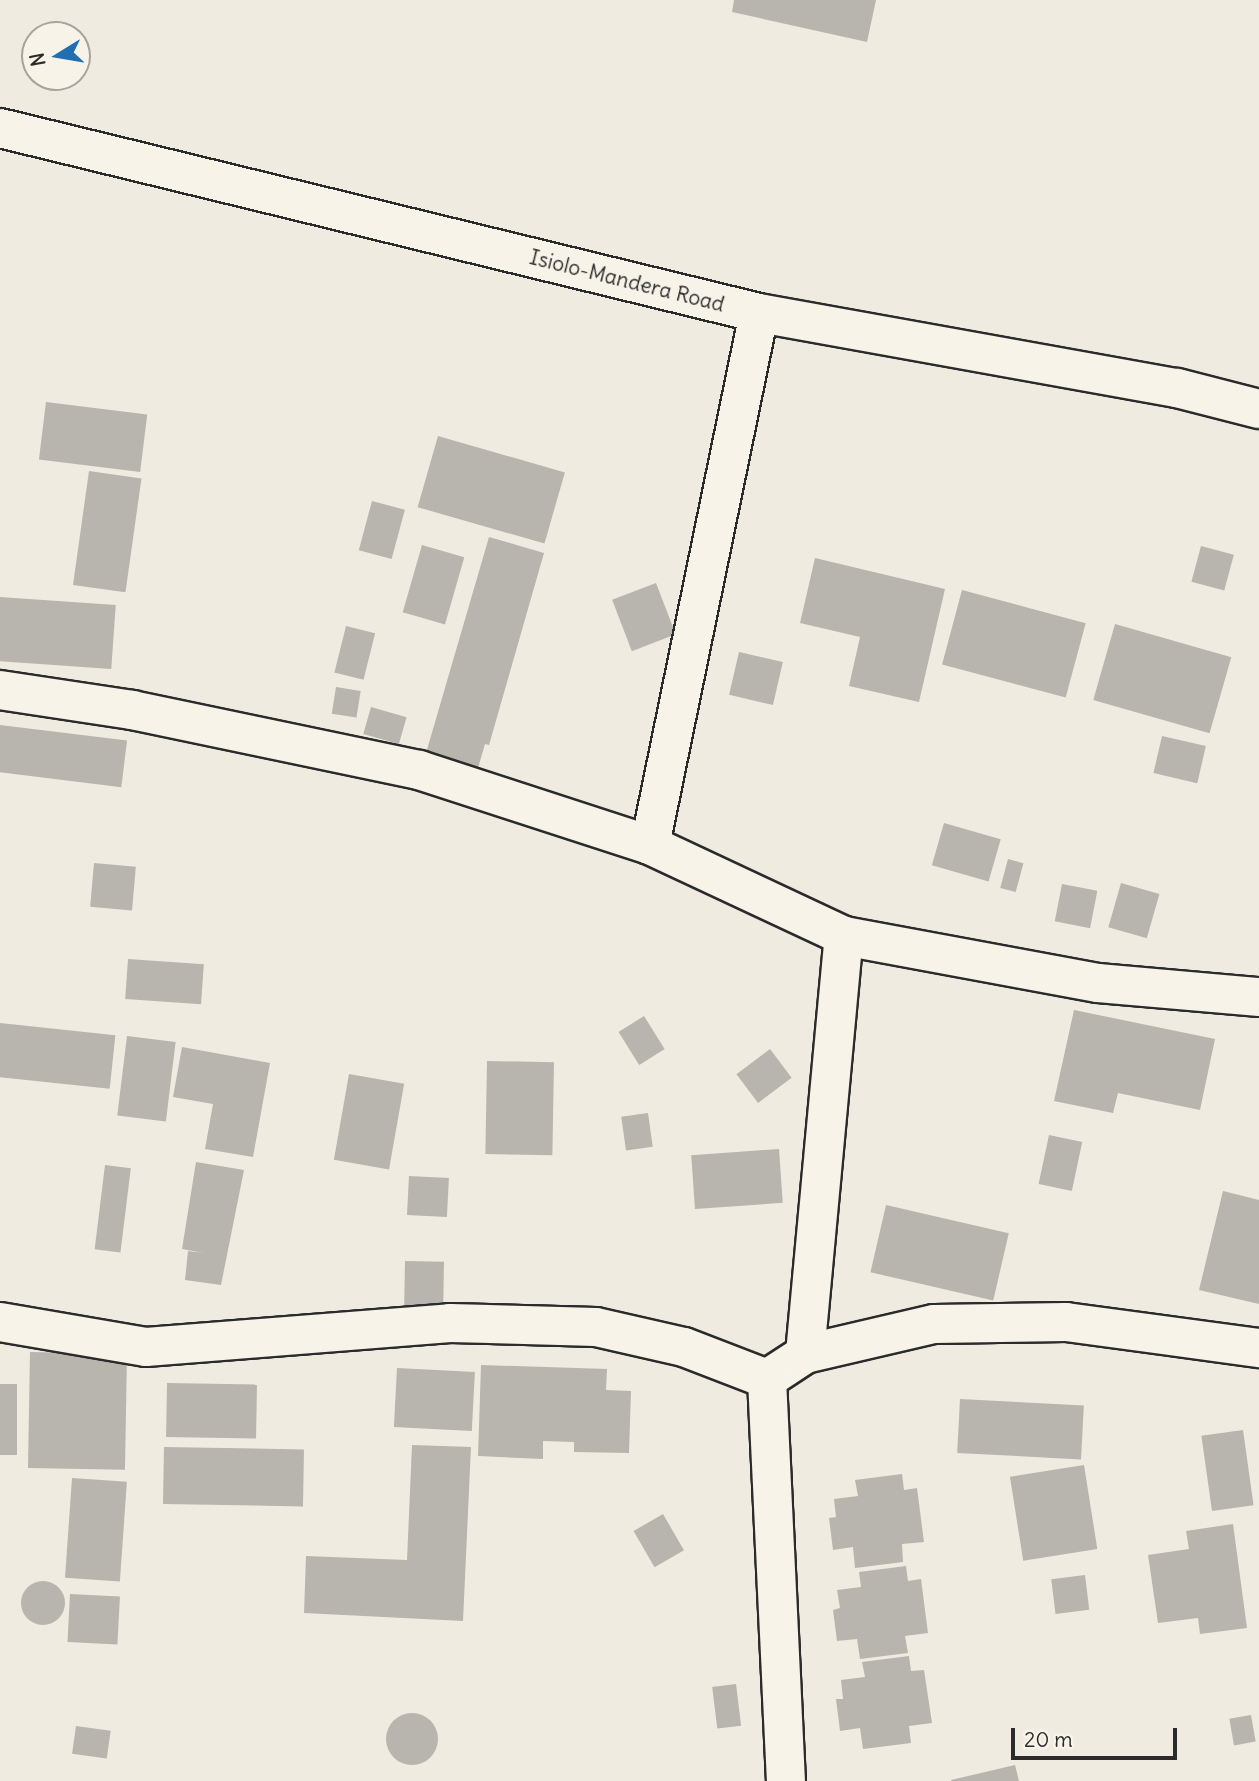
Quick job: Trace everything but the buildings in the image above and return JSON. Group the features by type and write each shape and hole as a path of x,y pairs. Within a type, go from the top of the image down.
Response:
{"main road":[{"name":"Isiolo-Mandera Road","path":"0,128 759,313 1177,388 1259,409"},
{"path":"650,845 759,313"},
{"path":"0,690 132,710 419,770 650,845 844,936 1098,984 1259,997"},
{"path":"805,1354 844,936"},
{"path":"0,1322 146,1346 450,1323 596,1327 684,1347 767,1379"},
{"path":"767,1379 805,1354 934,1324 1066,1322 1259,1348"},
{"path":"767,1379 786,1781"}]}
